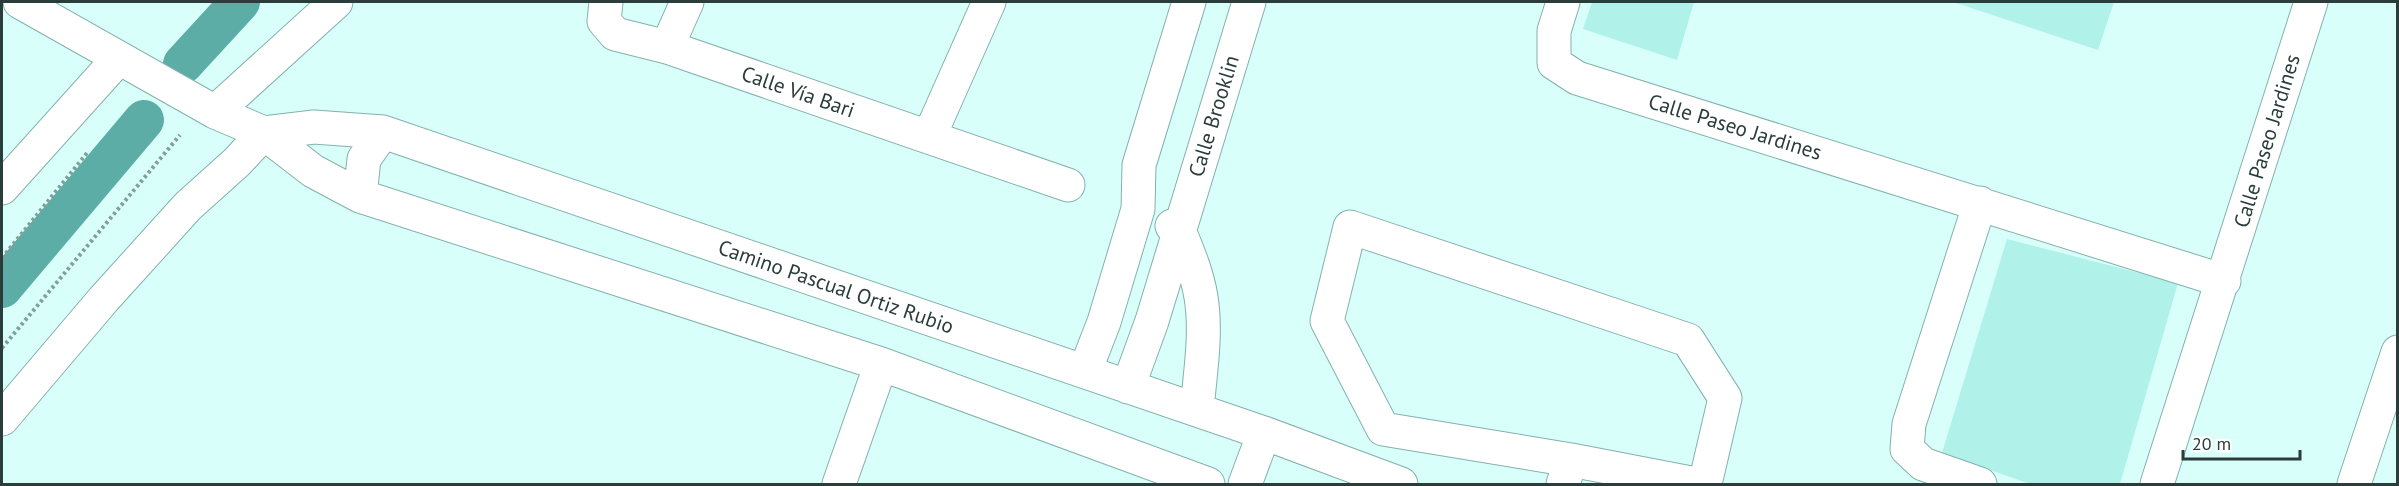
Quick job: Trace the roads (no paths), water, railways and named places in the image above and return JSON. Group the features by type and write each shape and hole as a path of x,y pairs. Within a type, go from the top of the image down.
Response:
{"street":[{"path":"20,2 209,109 264,133 314,171 360,196 881,364 1208,484"},
{"path":"209,109 336,2"},
{"name":"Calle Vía Bari","path":"606,2 604,21 615,34 667,46 1068,185"},
{"path":"667,46 687,2"},
{"path":"929,137 989,2"},
{"path":"1085,371 1104,322 1138,209 1138,165 1189,2"},
{"name":"Calle Brooklin","path":"1128,387 1152,321 1249,2"},
{"name":"Calle Paseo Jardines","path":"1563,2 1554,31 1554,63 1577,78 2224,280"},
{"name":"Calle Paseo Jardines","path":"2157,484 2311,2"},
{"path":"2,188 119,58"},
{"name":"Camino Pascual Ortiz Rubio","path":"264,133 314,127 383,132 1085,371 1264,433 1401,484"},
{"path":"360,196 364,159 383,132"},
{"path":"2,419 103,300 188,206 237,162 264,133"},
{"path":"1980,203 1909,424 1907,449 1923,464 1980,484"},
{"path":"1138,209 1179,230 1194,268 1201,297 1204,331 1197,410"},
{"path":"1696,484 1567,472 1383,429 1327,321 1350,227 1688,340 1725,398 1705,484"},
{"path":"2354,484 2397,352"},
{"path":"839,484 881,364"},
{"path":"1245,484 1264,433"}],"waterway":[{"path":"183,64 240,2"},
{"path":"2,288 144,120"}]}
